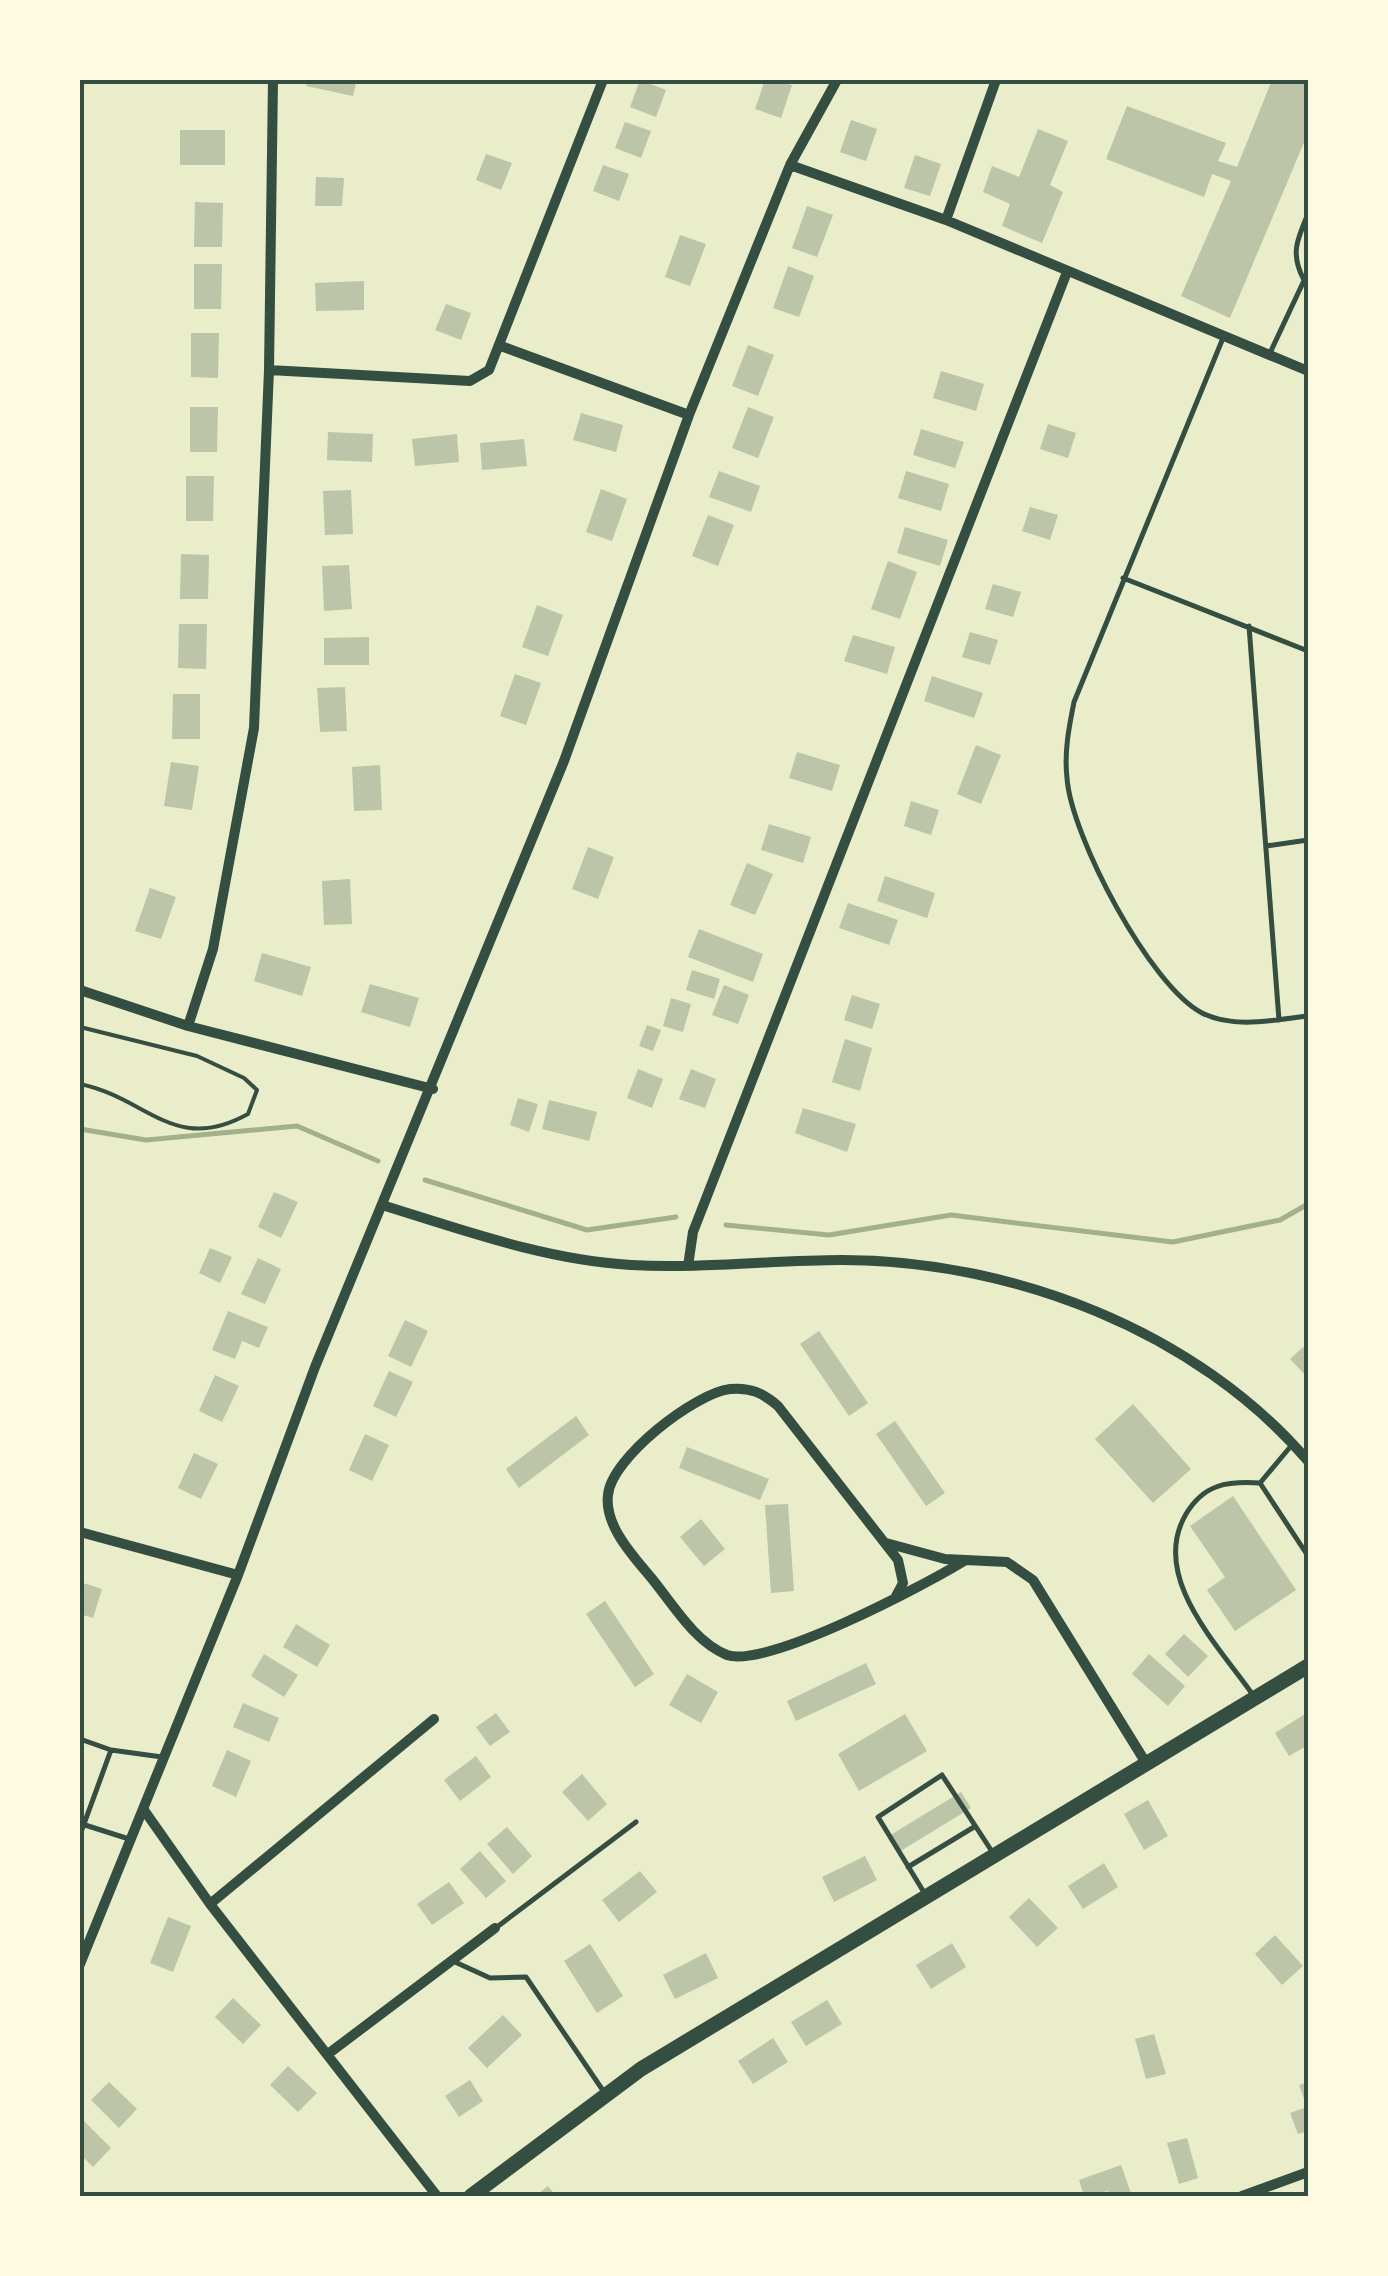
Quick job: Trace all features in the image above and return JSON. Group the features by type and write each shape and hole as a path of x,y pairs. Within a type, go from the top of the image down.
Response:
{"main road":[{"path":"470,2196 605,2095 1308,1666"}],"street":[{"path":"188,1026 213,949 254,728 269,370 272,80"},
{"path":"269,370 470,381 488,370 604,80"},
{"path":"80,1964 238,1575 315,1367 433,1090 564,761 690,415 790,164 838,80"},
{"path":"946,220 996,80"},
{"path":"790,164 946,220 1308,371"},
{"path":"688,1266 694,1232 1067,272"},
{"path":"500,346 690,415"},
{"path":"80,990 188,1026 433,1090"},
{"path":"382,1206 562,1258 688,1266 846,1260 906,1264 1019,1286 1106,1317 1184,1356 1255,1406 1308,1461"},
{"path":"896,1596 902,1572 885,1543 778,1406 764,1394 748,1389 703,1396 630,1455 608,1494 610,1521 638,1562 704,1640 728,1655 753,1659 896,1596 964,1561"},
{"path":"80,1532 238,1575"},
{"path":"885,1543 928,1556 1007,1562 1032,1580 1146,1763"},
{"path":"210,1904 434,1719"},
{"path":"144,1810 210,1904 437,2196"},
{"path":"328,2054 495,1928"},
{"path":"1242,2196 1308,2172"}],"lane":[{"path":"1304,280 1295,262 1295,246 1308,214"},
{"path":"1269,356 1308,272"},
{"path":"1223,338 1074,702 1067,736 1066,780 1076,822 1128,926 1179,997 1204,1014 1230,1022 1308,1016"},
{"path":"1122,578 1308,651"},
{"path":"1249,626 1279,1020"},
{"path":"1266,846 1308,840"},
{"path":"1260,1483 1268,1467 1293,1444"},
{"path":"1254,1698 1191,1605 1177,1574 1175,1544 1194,1501 1210,1488 1230,1482 1260,1483"},
{"path":"1260,1483 1308,1556"},
{"path":"80,1739 111,1750 164,1758"},
{"path":"80,1836 111,1750"},
{"path":"926,1896 878,1817 942,1775 995,1855"},
{"path":"495,1928 636,1822"},
{"path":"84,1824 131,1840"},
{"path":"908,1867 976,1826"},
{"path":"452,1960 490,1978 526,1977 605,2095"}],"path":[{"path":"80,1026 197,1056 244,1078 257,1090 248,1114 200,1130 166,1125 108,1090 80,1084"}],"building":[{"path":"308,80 357,80 353,96 306,86"},
{"path":"640,80 666,90 656,117 630,107"},
{"path":"765,80 792,85 781,118 755,109"},
{"path":"1272,80 1308,80 1308,133 1230,318 1181,296 1231,181 1212,174 1204,197 1106,159 1127,106 1226,143 1218,161 1237,167"},
{"path":"851,120 877,129 866,161 840,152"},
{"path":"625,122 651,131 641,158 615,148"},
{"path":"1038,129 1068,141 1050,185 1063,192 1042,243 1002,226 1010,204 983,192 992,166 1019,177"},
{"path":"180,130 225,130 225,165 180,165"},
{"path":"486,154 512,163 501,190 476,180"},
{"path":"915,155 941,164 930,196 904,188"},
{"path":"603,165 629,174 619,201 593,191"},
{"path":"316,177 344,178 342,206 315,206"},
{"path":"195,202 223,203 222,247 194,247"},
{"path":"807,206 833,215 817,257 792,248"},
{"path":"680,235 706,244 690,286 665,277"},
{"path":"194,264 222,264 221,309 194,309"},
{"path":"788,266 814,276 799,317 773,308"},
{"path":"364,281 364,310 316,311 315,283"},
{"path":"446,304 471,313 461,340 435,330"},
{"path":"191,333 219,333 218,378 191,377"},
{"path":"748,345 774,355 758,396 732,386"},
{"path":"941,371 984,384 976,411 933,398"},
{"path":"190,407 218,407 217,452 190,452"},
{"path":"748,407 774,417 758,458 732,448"},
{"path":"581,413 623,425 616,452 573,440"},
{"path":"1048,424 1076,433 1068,458 1040,449"},
{"path":"921,429 964,442 955,468 913,455"},
{"path":"328,432 373,434 372,462 327,460"},
{"path":"457,434 459,462 415,466 412,439"},
{"path":"524,439 527,466 482,470 480,443"},
{"path":"719,471 760,486 751,512 709,497"},
{"path":"906,471 949,484 941,511 898,498"},
{"path":"186,476 214,476 213,521 186,521"},
{"path":"601,489 627,499 612,541 586,532"},
{"path":"351,490 353,534 325,535 323,491"},
{"path":"1030,507 1058,515 1050,540 1022,531"},
{"path":"708,515 734,525 718,566 692,556"},
{"path":"905,527 948,540 940,566 897,553"},
{"path":"181,554 209,555 208,599 180,599"},
{"path":"888,561 917,572 900,619 871,609"},
{"path":"349,565 352,609 324,611 322,566"},
{"path":"993,584 1021,592 1013,617 985,609"},
{"path":"537,605 563,615 548,656 522,647"},
{"path":"179,624 207,624 206,669 178,668"},
{"path":"970,632 998,640 990,665 962,657"},
{"path":"853,635 895,647 887,674 844,661"},
{"path":"369,637 369,665 324,665 324,638"},
{"path":"515,674 541,683 526,725 500,716"},
{"path":"932,676 983,693 974,718 924,701"},
{"path":"345,687 347,731 320,732 317,688"},
{"path":"173,694 200,694 200,739 172,739"},
{"path":"976,745 1001,755 981,804 957,794"},
{"path":"797,752 840,765 832,791 789,778"},
{"path":"171,762 199,766 192,810 164,806"},
{"path":"380,765 382,810 354,811 352,767"},
{"path":"911,801 939,810 931,835 904,826"},
{"path":"769,824 811,837 803,863 761,850"},
{"path":"588,847 614,857 598,899 572,889"},
{"path":"747,863 773,874 755,915 730,905"},
{"path":"885,876 935,893 927,918 877,901"},
{"path":"350,879 352,924 324,925 322,881"},
{"path":"150,888 176,897 161,939 135,931"},
{"path":"848,903 898,920 889,945 839,928"},
{"path":"699,929 763,954 753,982 688,957"},
{"path":"262,953 311,967 302,996 254,981"},
{"path":"692,970 720,979 714,999 686,990"},
{"path":"370,984 419,998 410,1027 361,1012"},
{"path":"724,985 749,995 738,1024 712,1015"},
{"path":"852,995 880,1004 872,1029 844,1020"},
{"path":"671,998 691,1004 683,1032 663,1026"},
{"path":"647,1025 661,1030 653,1051 639,1046"},
{"path":"845,1039 872,1048 860,1091 832,1082"},
{"path":"638,1069 663,1079 652,1108 627,1098"},
{"path":"691,1069 716,1079 705,1108 679,1099"},
{"path":"518,1098 538,1104 529,1132 510,1125"},
{"path":"549,1100 597,1112 589,1141 542,1129"},
{"path":"803,1108 856,1124 847,1152 795,1133"},
{"path":"274,1192 298,1202 281,1238 258,1227"},
{"path":"210,1248 232,1257 220,1283 199,1273"},
{"path":"258,1258 281,1269 265,1304 241,1294"},
{"path":"228,1311 268,1327 259,1348 242,1341 235,1359 212,1350"},
{"path":"405,1320 428,1331 411,1367 388,1356"},
{"path":"819,1331 868,1403 849,1416 800,1344"},
{"path":"1303,1347 1308,1352 1308,1378 1290,1359"},
{"path":"389,1371 413,1382 396,1417 373,1406"},
{"path":"215,1375 239,1386 222,1422 199,1411"},
{"path":"1133,1404 1191,1469 1153,1503 1095,1439"},
{"path":"576,1416 589,1435 519,1488 506,1469"},
{"path":"895,1421 945,1493 926,1506 876,1434"},
{"path":"365,1434 389,1445 372,1481 349,1470"},
{"path":"687,1447 769,1479 760,1500 679,1468"},
{"path":"194,1453 218,1464 201,1499 178,1488"},
{"path":"1233,1496 1296,1590 1235,1631 1207,1590 1225,1577 1190,1526"},
{"path":"788,1504 794,1591 771,1593 765,1505"},
{"path":"701,1519 725,1549 704,1566 680,1537"},
{"path":"80,1582 102,1589 93,1618 80,1614"},
{"path":"605,1601 654,1674 635,1687 586,1614"},
{"path":"296,1624 330,1645 317,1667 283,1647"},
{"path":"1184,1634 1208,1656 1188,1677 1165,1654"},
{"path":"264,1654 298,1675 284,1697 251,1676"},
{"path":"1149,1654 1185,1686 1168,1706 1132,1674"},
{"path":"866,1663 876,1684 796,1721 787,1701"},
{"path":"687,1674 718,1692 701,1723 669,1705"},
{"path":"243,1703 279,1718 269,1742 233,1727"},
{"path":"1308,1712 1308,1745 1289,1756 1275,1733"},
{"path":"496,1713 510,1732 490,1746 476,1727"},
{"path":"905,1714 927,1751 859,1791 838,1754"},
{"path":"227,1750 251,1761 236,1797 212,1786"},
{"path":"476,1756 491,1777 460,1801 444,1780"},
{"path":"582,1774 607,1804 588,1821 562,1792"},
{"path":"961,1792 971,1808 899,1852 889,1836"},
{"path":"1148,1800 1168,1836 1144,1850 1124,1814"},
{"path":"507,1827 532,1856 513,1874 487,1844"},
{"path":"480,1851 506,1881 486,1898 460,1869"},
{"path":"865,1856 877,1880 834,1902 822,1877"},
{"path":"1104,1863 1118,1887 1083,1909 1068,1886"},
{"path":"640,1871 657,1892 619,1922 602,1900"},
{"path":"449,1882 464,1903 432,1925 417,1904"},
{"path":"1029,1898 1058,1928 1037,1947 1009,1917"},
{"path":"168,1917 191,1926 173,1972 150,1963"},
{"path":"1275,1935 1303,1966 1282,1985 1255,1954"},
{"path":"952,1943 966,1967 931,1989 916,1965"},
{"path":"590,1944 623,1996 597,2013 564,1961"},
{"path":"706,1953 718,1978 675,1999 663,1975"},
{"path":"233,1998 261,2025 243,2044 215,2017"},
{"path":"827,2000 842,2024 806,2046 791,2022"},
{"path":"503,2015 522,2035 487,2068 468,2048"},
{"path":"1154,2034 1166,2074 1146,2079 1135,2039"},
{"path":"773,2038 788,2062 753,2084 738,2061"},
{"path":"288,2066 317,2093 298,2112 270,2085"},
{"path":"470,2080 483,2101 459,2117 445,2096"},
{"path":"109,2082 137,2109 119,2128 91,2100"},
{"path":"1308,2082 1308,2131 1298,2134 1290,2113 1307,2107 1299,2085"},
{"path":"83,2120 111,2148 93,2167 80,2154"},
{"path":"1187,2138 1198,2178 1179,2184 1167,2143"},
{"path":"1121,2165 1132,2196 1109,2196 1108,2191 1084,2196 1079,2180"},
{"path":"548,2186 556,2196 535,2196"}],"waterway":[{"path":"80,1129 146,1140 297,1126 378,1161"},
{"path":"425,1180 587,1230 676,1217"},
{"path":"726,1225 829,1235 951,1215 1173,1242 1280,1220 1308,1204"}]}
